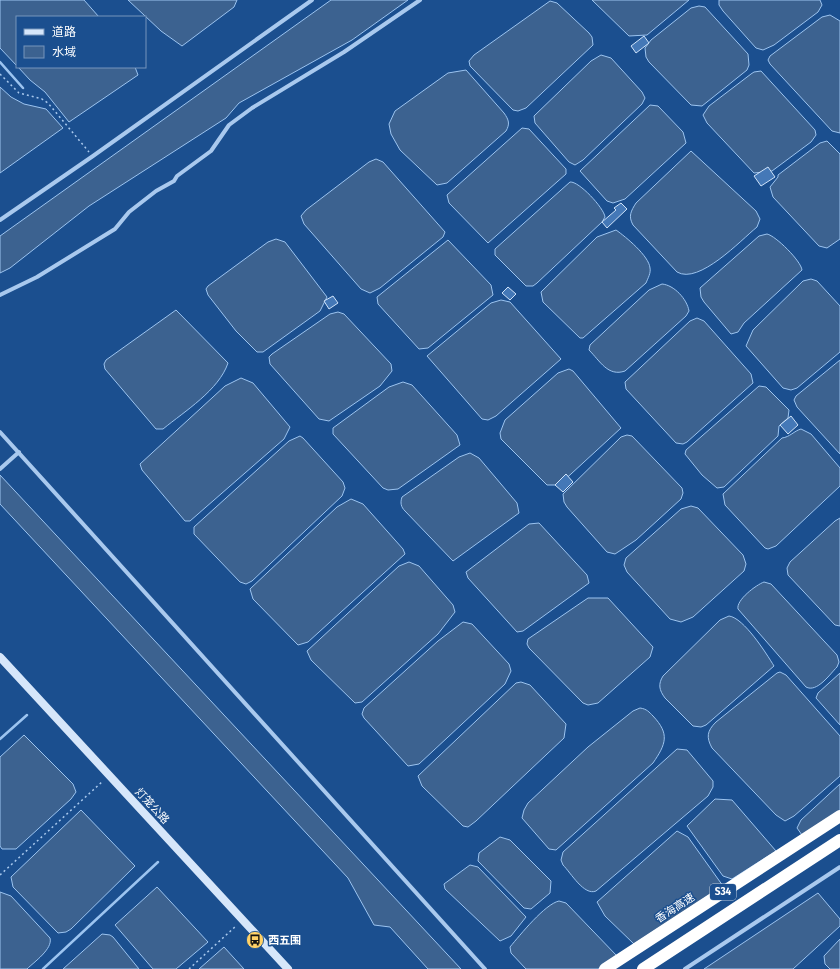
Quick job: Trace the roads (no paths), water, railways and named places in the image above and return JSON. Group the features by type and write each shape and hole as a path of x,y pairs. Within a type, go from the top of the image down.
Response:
{"highway":[{"name":"香海高速","path":"605,969 840,816"},
{"name":"S34","path":"643,969 840,840"}],"street":[{"path":"0,220 93,156 312,0"},
{"path":"0,295 36,277 115,229 129,212 156,191 174,181 177,176 212,151 229,125 235,120 344,52 420,0"},
{"path":"0,432 485,969"},
{"path":"0,469 18,452"},
{"name":"灯笼公路","path":"0,657 288,969"},
{"path":"685,969 840,867"}],"water":[{"path":"0,0 84,0 98,16 16,16 16,65 0,48"},
{"path":"128,0 237,0 234,7 182,46 161,31"},
{"path":"331,0 408,0 352,40 239,103 226,118 89,206 10,268 0,273 0,236"},
{"path":"592,0 689,0 647,35 629,36"},
{"path":"719,0 820,0 822,5 818,12 774,45 763,50 756,48 723,11 719,5"},
{"path":"550,1 557,3 589,33 592,37 593,45 526,108 518,111 513,110 470,66 469,61 474,55"},
{"path":"699,6 705,7 748,54 749,65 747,70 702,106 691,105 649,62 646,57 645,48 651,40 691,8"},
{"path":"830,15 840,21 840,133 832,131 768,60 770,56 822,17"},
{"path":"601,55 611,58 642,92 645,98 642,104 583,160 575,165 569,162 535,123 534,116 591,61"},
{"path":"19,68 135,68 138,75 69,122 45,92 30,80"},
{"path":"466,70 504,113 508,120 508,126 506,131 447,183 437,185 400,150 391,134 389,124 395,111 448,73"},
{"path":"761,71 815,130 816,135 811,142 772,171 754,173 707,123 703,115 709,106 751,74"},
{"path":"0,87 11,97 24,104 46,109 63,128 0,173"},
{"path":"650,105 658,106 683,132 686,143 625,199 613,203 607,201 580,171"},
{"path":"522,128 529,129 566,169 566,174 488,243 449,203 447,195"},
{"path":"827,141 840,154 840,239 827,248 819,246 773,197 770,187 778,175 820,143"},
{"path":"691,151 756,211 760,219 757,227 719,259 708,267 697,272 686,274 677,272 633,225 630,216 636,203"},
{"path":"376,159 383,162 445,232 443,237 380,288 370,293 361,289 304,224 301,216 306,210 369,162"},
{"path":"570,182 585,190 596,202 604,213 605,217 602,222 537,283 533,286 526,286 495,255 495,249"},
{"path":"616,230 631,242 646,258 650,268 649,276 646,283 583,338 580,338 543,302 541,292 597,237"},
{"path":"767,234 788,249 801,266 802,270 744,323 738,332 731,334 704,302 701,297 700,288 759,236"},
{"path":"276,239 285,242 327,297 320,311 263,352 257,352 236,331 208,295 206,289 268,242"},
{"path":"448,240 491,285 493,295 428,348 419,349 378,304 377,297"},
{"path":"811,279 817,281 840,306 840,352 797,388 791,390 783,388 746,346 753,330 803,281"},
{"path":"662,284 671,287 683,297 689,311 686,316 625,371 614,372 609,370 589,350 590,345 649,290"},
{"path":"501,300 510,302 561,359 496,416 488,420 482,419 427,356 491,303"},
{"path":"176,310 228,363 224,373 209,391 163,429 156,429 105,369 104,364 106,360"},
{"path":"338,312 344,314 391,364 392,371 380,386 329,421 319,419 270,364 269,357 330,314"},
{"path":"697,318 704,321 751,374 753,383 683,444 676,443 626,389 625,382 690,321"},
{"path":"840,360 840,454 797,407 794,400 796,396"},
{"path":"569,369 573,371 621,428 559,485 547,485 501,439 500,433 505,420 558,373"},
{"path":"241,378 253,383 290,427 284,439 190,521 185,521 142,470 140,464 225,386"},
{"path":"403,382 412,385 457,435 460,445 398,489 388,490 383,488 333,434 333,428 389,387"},
{"path":"759,386 766,387 789,410 788,418 779,426 778,436 724,487 717,488 702,475 685,454 686,450"},
{"path":"801,429 811,434 840,468 840,486 776,546 768,549 765,548 725,505 723,494 782,438"},
{"path":"627,435 632,436 682,488 683,493 681,499 636,540 615,554 607,552 567,507 564,502 563,494 621,437"},
{"path":"300,436 343,482 345,488 342,496 252,581 246,584 240,582 194,534 194,527 289,441"},
{"path":"470,453 479,458 517,503 519,513 453,561 404,509 401,505 401,501 402,497 459,457"},
{"path":"0,475 461,969 428,969 390,927 374,925 348,878 0,504"},
{"path":"351,499 363,504 403,549 405,554 308,642 298,645 253,599 250,589 337,507"},
{"path":"691,506 698,508 743,555 746,564 744,571 693,617 681,622 670,619 627,572 624,565 626,558 681,509"},
{"path":"840,518 840,626 835,625 788,575 787,568 790,562"},
{"path":"539,523 587,575 589,583 523,631 517,632 468,578 466,572 529,524"},
{"path":"409,562 419,566 453,605 455,612 438,634 362,702 355,703 311,660 307,651 399,566"},
{"path":"764,582 771,584 837,655 839,662 837,667 819,685 810,688 806,687 738,609 738,605 743,597 756,586"},
{"path":"588,598 608,598 653,647 650,657 598,703 588,705 583,703 529,648 527,644 528,639"},
{"path":"729,616 735,618 748,629 774,666 706,725 701,727 693,726 665,698 660,690 660,682 663,676 720,620"},
{"path":"463,622 472,624 509,664 511,671 505,684 419,764 408,766 364,718 362,714 364,708 438,641"},
{"path":"780,672 786,675 840,736 840,776 794,816 785,821 776,815 712,748 708,737 709,731 716,722"},
{"path":"840,673 840,725 816,698 818,693"},
{"path":"521,682 530,685 566,724 564,738 476,821 468,827 463,826 422,786 418,776 516,683"},
{"path":"640,708 649,712 658,722 664,734 663,745 653,763 556,850 549,849 522,818 528,803 588,747 633,711"},
{"path":"24,735 73,784 76,792 71,799 16,849 2,849 0,846 0,757"},
{"path":"677,749 687,750 713,781 713,787 708,796 596,891 591,892 582,887 563,865 561,860 563,852"},
{"path":"840,784 840,811 802,835 797,828 801,820"},
{"path":"715,799 732,800 776,851 732,879 723,876 687,826"},
{"path":"81,810 135,866 71,929 66,932 58,933 13,887 11,877"},
{"path":"677,831 688,837 723,886 634,944 605,916 597,902"},
{"path":"500,837 510,840 551,881 550,893 531,909 524,908 478,861 479,853"},
{"path":"470,865 478,867 526,917 511,936 500,941 445,889 444,884"},
{"path":"157,887 208,942 176,969 153,969 115,925"},
{"path":"0,892 11,896 50,938 49,946 46,951 27,969 0,969"},
{"path":"818,893 840,919 840,926 793,969 704,969"},
{"path":"559,901 566,903 617,956 598,969 526,969 511,953 510,947 540,914 553,903"},
{"path":"102,934 113,937 139,969 63,969"},
{"path":"840,939 840,969 830,969 825,964 824,956"},
{"path":"224,947 244,969 199,969"}],"waterway":[{"path":"0,62 23,88"},
{"path":"0,739 27,715"},
{"path":"43,969 158,862"}],"place":[{"name":"西五围","path":"255,940"}]}
